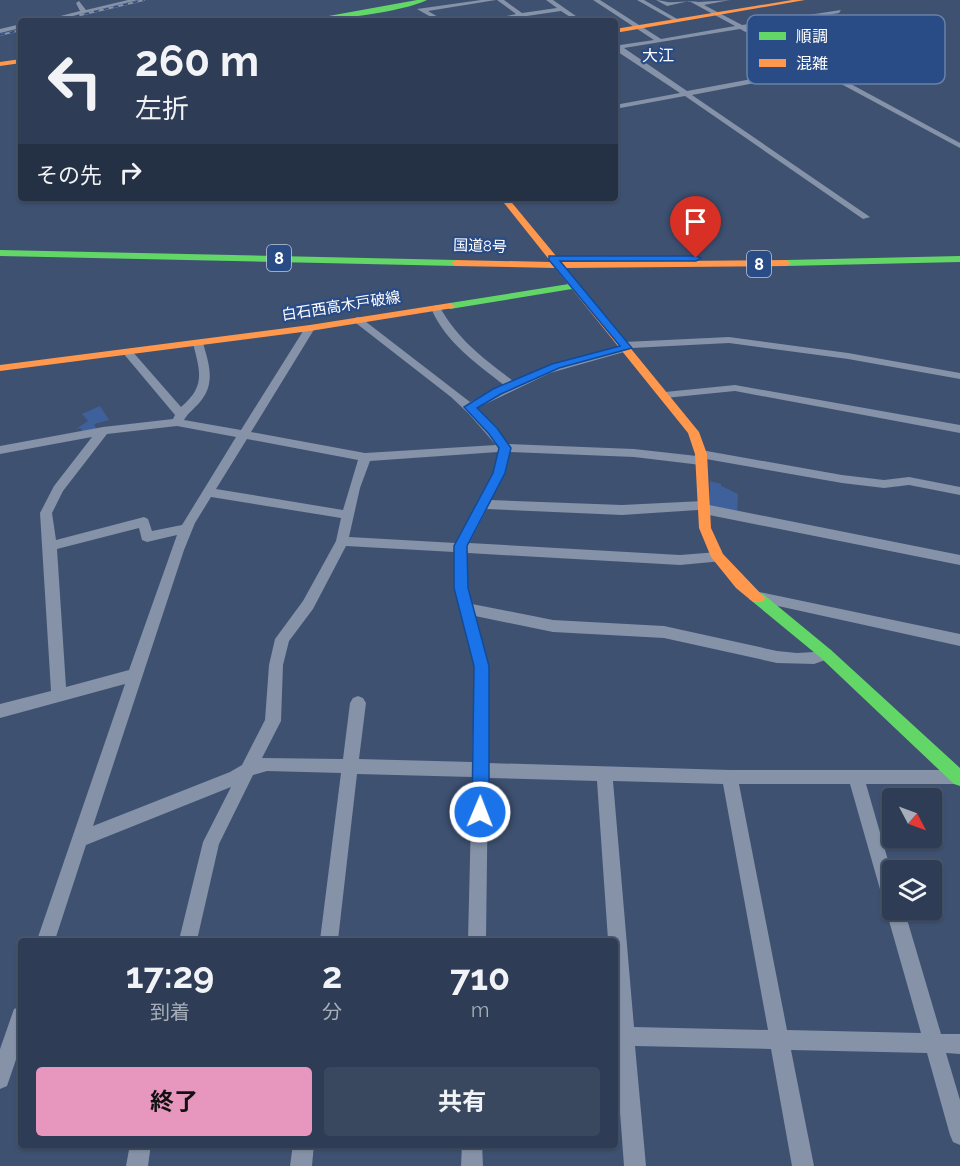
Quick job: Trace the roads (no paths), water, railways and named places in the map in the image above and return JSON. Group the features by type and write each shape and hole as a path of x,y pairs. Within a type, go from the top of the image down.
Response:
{"main road":[{"path":"618,30 801,0"},
{"path":"359,17 418,3"},
{"path":"0,64 18,61"},
{"path":"506,201 693,432 701,458 705,528 718,557 754,596 826,654 959,778"},
{"name":"国道8号","path":"4,243 195,246 565,273 825,258 960,254"},
{"name":"国道8号","path":"0,253 242,257 565,273 960,259"},
{"path":"0,259 189,261 242,257"},
{"name":"白石西高木戸破線","path":"0,368 128,353 435,308 565,273"}],"street":[{"path":"57,18 135,0"},
{"path":"418,3 493,0"},
{"path":"500,0 525,18"},
{"path":"549,0 576,18"},
{"path":"596,0 660,41"},
{"path":"642,1 657,0 667,4 689,0 747,31"},
{"path":"698,4 727,0"},
{"path":"642,1 676,20"},
{"path":"78,3 84,12"},
{"path":"418,3 438,18"},
{"path":"507,18 562,9"},
{"path":"814,15 839,11"},
{"path":"618,47 747,26"},
{"path":"0,32 18,27"},
{"path":"618,48 866,217"},
{"path":"618,105 747,82"},
{"path":"846,84 960,146"},
{"path":"435,308 451,333 511,385"},
{"path":"357,320 470,407 493,431 505,448 499,473 461,546 461,588 482,666 477,938"},
{"path":"47,938 177,550 208,492 310,327"},
{"path":"470,407 511,385 555,366 625,346 729,340 848,356 960,376"},
{"path":"179,418 205,387 207,380 198,343"},
{"path":"128,353 179,418"},
{"path":"665,395 735,388 960,429"},
{"path":"0,450 179,418 243,436 313,446 365,457 505,448 634,453 701,458 884,484 909,481 960,491"},
{"path":"59,694 46,513 58,489 103,432"},
{"path":"188,938 211,842 273,721 276,664 282,639 308,605 342,541 365,457"},
{"path":"208,492 348,515"},
{"path":"483,504 622,510 704,508 960,560"},
{"path":"50,546 144,522 147,537 187,528"},
{"path":"342,541 680,560 718,557"},
{"path":"754,596 960,640"},
{"path":"468,609 553,626 675,634 734,650 810,660 826,654"},
{"path":"0,711 135,675"},
{"path":"329,938 358,703"},
{"path":"79,840 267,764 730,777 959,778"},
{"path":"604,773 614,938"},
{"path":"730,777 803,1166"},
{"path":"856,777 882,867"},
{"path":"897,920 960,1135"},
{"path":"618,1003 635,1166"},
{"path":"0,1079 18,1025"},
{"path":"620,1036 960,1044"},
{"path":"136,1166 140,1148"},
{"path":"301,1166 303,1148"},
{"path":"472,1148 472,1166"}],"railway":[{"path":"68,18 144,0"},
{"path":"0,35 18,31"}],"district":[{"name":"大江","path":"658,55"}]}
